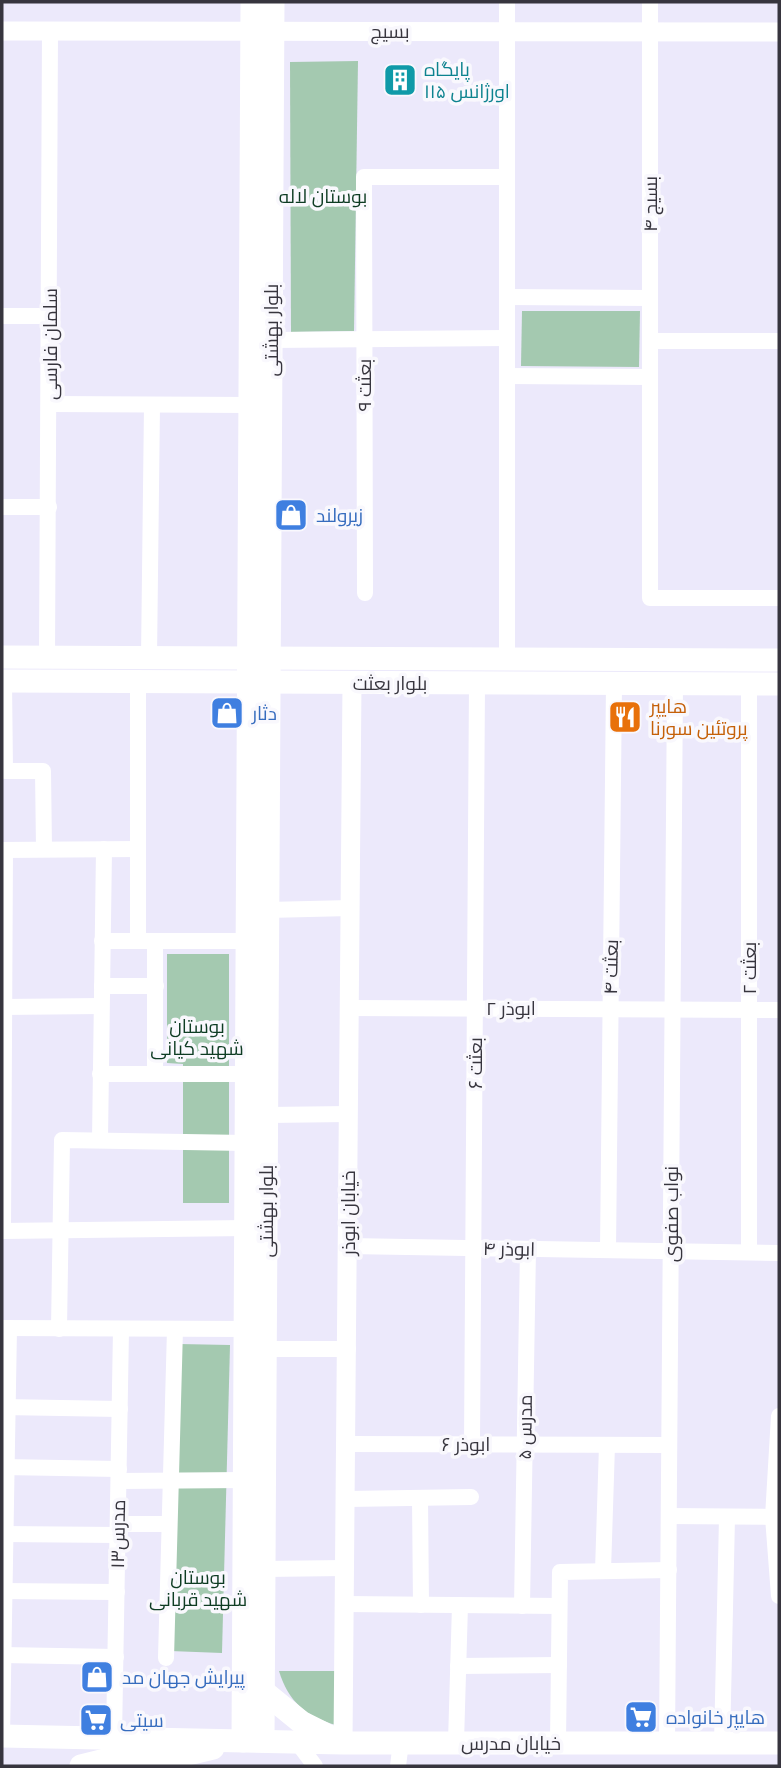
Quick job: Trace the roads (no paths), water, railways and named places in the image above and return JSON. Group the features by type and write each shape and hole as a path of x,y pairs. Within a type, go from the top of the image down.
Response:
{"main road":[{"name":"بلوار بهشتی","path":"252,2 262,31 271,340 259,658"},
{"name":"بلوار بهشتی","path":"259,658 250,405 262,31 273,2"},
{"name":"بلوار بعثت","path":"2,657 779,660"},
{"path":"258,682 259,658"},
{"name":"بلوار بعثت","path":"3,681 779,684"},
{"name":"بلوار بهشتی","path":"253,1741 263,1691 253,1662 264,1569 266,1349 267,910 258,682"},
{"name":"بلوار بهشتی","path":"253,1741 253,1662 245,1480 246,1143 247,941 258,682"},
{"path":"263,1691 301,1722 343,1743"},
{"name":"خیابان مدرس","path":"2,1736 343,1743 779,1742"},
{"path":"81,1766 198,1740"},
{"name":"خیابان مدرس","path":"138,1766 176,1762 253,1741"}],"street":[{"path":"506,659 507,2"},
{"name":"بسیج ۴","path":"650,2 650,598 779,598"},
{"name":"بسیج","path":"2,31 779,32"},
{"name":"سلمان فارسی","path":"47,658 51,404 50,31"},
{"name":"بعثت ۹","path":"365,593 364,177 507,177"},
{"path":"507,297 650,298"},
{"path":"2,316 50,316"},
{"path":"271,340 506,338"},
{"path":"650,341 779,341"},
{"path":"506,376 650,377"},
{"path":"51,404 250,405"},
{"path":"149,658 152,405"},
{"path":"2,507 49,507"},
{"path":"3,681 5,771 43,771 44,849"},
{"path":"138,681 138,941"},
{"name":"خیابان ابوذر","path":"343,1743 352,683"},
{"name":"بعثت ۶","path":"472,1444 477,683"},
{"name":"بعثت ۴","path":"608,1250 614,684"},
{"name":"نواب صفوی","path":"667,1744 675,684"},
{"name":"بعثت ۲","path":"749,684 750,1252"},
{"path":"100,1140 104,849"},
{"path":"138,849 4,850 3,1231 247,1228"},
{"path":"267,910 351,908"},
{"path":"102,941 247,941"},
{"path":"155,941 155,1074"},
{"path":"102,986 156,986"},
{"path":"3,1007 102,1006"},
{"name":"ابوذر ۲","path":"349,1008 779,1010"},
{"path":"100,1074 247,1074"},
{"path":"267,1115 349,1114"},
{"path":"59,1329 62,1140 246,1143"},
{"name":"ابوذر ۴","path":"348,1246 779,1252"},
{"name":"مدرس ۵","path":"522,1606 528,1249"},
{"path":"2,1736 5,1328 246,1329"},
{"name":"مدرس۱۳","path":"114,1738 121,1329"},
{"path":"166,1658 175,1329"},
{"path":"266,1349 348,1349"},
{"path":"5,1407 120,1409"},
{"path":"779,1416 776,1517 779,1596"},
{"name":"ابوذر ۶","path":"347,1444 669,1445"},
{"path":"603,1571 607,1445"},
{"path":"4,1467 171,1481 245,1480"},
{"path":"346,1499 471,1497"},
{"path":"421,1498 421,1605"},
{"path":"669,1516 776,1517"},
{"path":"722,1744 727,1517"},
{"path":"4,1534 169,1524"},
{"path":"264,1569 345,1568"},
{"path":"558,1743 560,1572 668,1570"},
{"path":"3,1591 117,1592"},
{"path":"344,1604 559,1606"},
{"path":"456,1742 460,1605"},
{"path":"3,1655 116,1657"},
{"path":"458,1665 559,1665"},
{"path":"297,1742 315,1766"},
{"path":"398,1766 401,1742"}],"place":[{"name":"پایگاه اورژانس ۱۱۵","path":"400,80"},
{"name":"زیرولند","path":"291,515"},
{"name":"دثار","path":"227,713"},
{"name":"هایپر پروتئین سورنا","path":"625,717"},
{"name":"پیرایش جهان مد","path":"97,1677"},
{"name":"هایپر خانواده","path":"641,1717"},
{"name":"سیتی","path":"96,1720"}],"park label":[{"name":"بوستان لاله","path":"323,196"},
{"name":"بوستان شهید کیانی","path":"197,1037"},
{"name":"بوستان شهید قربانی","path":"198,1588"}]}
